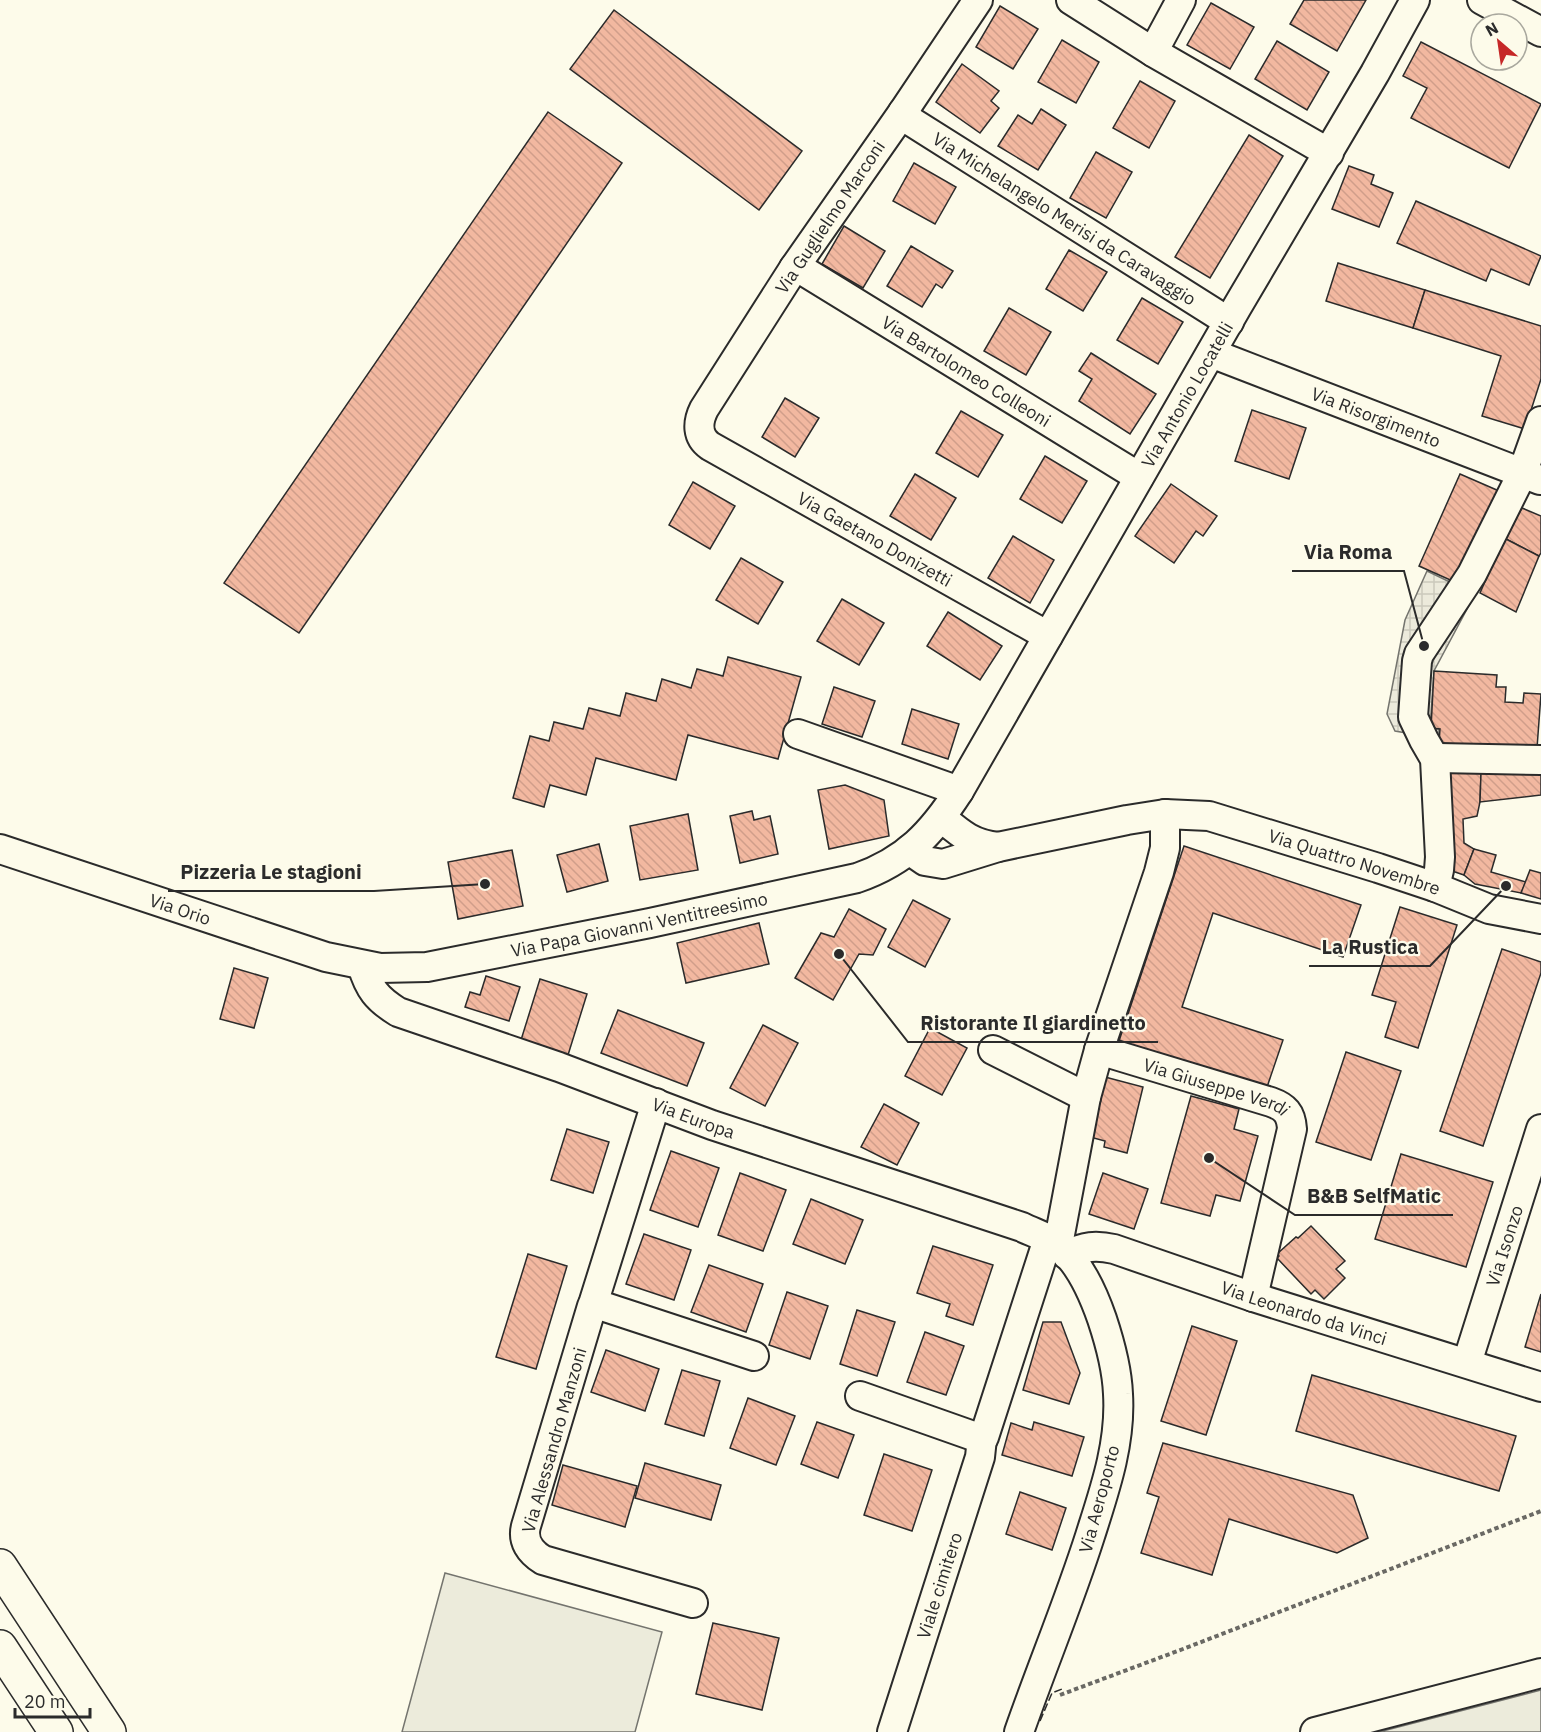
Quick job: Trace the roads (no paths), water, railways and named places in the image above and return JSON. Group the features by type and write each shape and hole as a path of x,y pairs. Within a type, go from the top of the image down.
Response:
{"highway":[{"path":"0,1566 109,1732"},
{"path":"0,1647 56,1732"}],"street":[{"name":"Via Guglielmo Marconi","path":"703,440 699,423 704,409 794,268 978,0"},
{"path":"1071,0 1153,52 1329,153"},
{"path":"1153,52 1181,0"},
{"name":"Via Antonio Locatelli","path":"959,791 1139,477 1329,153 1415,0"},
{"path":"1482,0 1541,32"},
{"name":"Via Michelangelo Merisi da Caravaggio","path":"903,112 912,122 1229,322"},
{"name":"Via Bartolomeo Colleoni","path":"794,268 807,273 1139,477"},
{"name":"Via Risorgimento","path":"1211,353 1532,477"},
{"path":"1435,887 1440,857 1435,759 1413,717 1417,661 1419,654 1532,477 1541,421"},
{"name":"Via Gaetano Donizetti","path":"703,440 1048,636"},
{"path":"798,734 959,791"},
{"path":"1435,759 1541,760"},
{"name":"Via Papa Giovanni Ventitreesimo","path":"362,965 380,968 427,967 650,923 857,878 877,871 909,850 933,829 959,791"},
{"path":"909,850 925,861 943,864 998,847 1165,814"},
{"name":"Via Quattro Novembre","path":"1165,814 1209,816 1435,887 1489,909 1541,919"},
{"name":"Viale cimitero","path":"892,1732 980,1457 982,1438 986,1435 1058,1246 1086,1097 1099,1050 1159,872 1165,848 1165,814"},
{"path":"942,818 972,841 984,846 998,847"},
{"name":"Via Orio","path":"0,849 326,957 362,965"},
{"name":"Via Europa","path":"362,965 373,992 382,1002 398,1012 548,1063 723,1128 1022,1227 1058,1246"},
{"path":"993,1050 1086,1097"},
{"name":"Via Giuseppe Verdi","path":"1099,1050 1281,1105 1289,1114 1292,1129 1253,1297"},
{"name":"Via Alessandro Manzoni","path":"657,1103 594,1299 595,1303 592,1306 524,1532 530,1549 543,1560 693,1604"},
{"name":"Via Isonzo","path":"1467,1364 1541,1129"},
{"name":"Via Leonardo da Vinci","path":"1058,1246 1079,1248 1099,1246 1114,1249 1253,1297 1541,1388"},
{"name":"Via Aeroporto","path":"1019,1732 1080,1566 1115,1451 1118,1395 1114,1358 1096,1302 1081,1273 1058,1246"},
{"path":"595,1303 754,1356"},
{"path":"860,1395 982,1438"},
{"path":"1315,1732 1541,1673"}],"place":[{"name":"Via Roma","path":"1424,646"},
{"name":"Pizzeria Le stagioni","path":"485,884"},
{"name":"La Rustica","path":"1506,886"},
{"name":"Ristorante Il giardinetto","path":"839,954"},
{"name":"B&B SelfMatic","path":"1209,1158"}]}
